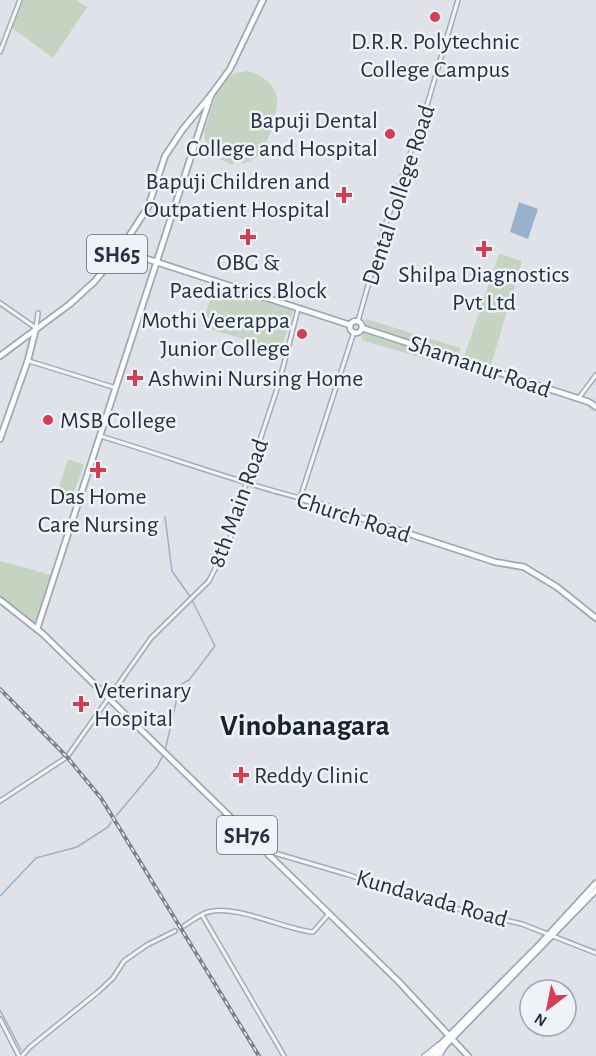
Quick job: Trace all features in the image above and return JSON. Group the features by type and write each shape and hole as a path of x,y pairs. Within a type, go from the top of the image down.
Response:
{"main road":[{"path":"204,104 238,55 261,0"},
{"path":"37,629 188,165 204,104 234,55 261,0"},
{"name":"SH65","path":"36,328 70,304 95,281 118,254 148,207 165,156 183,129 204,104"},
{"path":"118,254 135,255 350,325"},
{"path":"353,321 358,321 362,328 359,332 354,333 350,325 353,321"},
{"path":"0,356 36,328"},
{"path":"0,439 28,360 36,328"},
{"name":"Shamanur Road","path":"362,328 589,402 596,407"},
{"name":"Church Road","path":"300,498 495,562 524,567 557,587 596,618"},
{"name":"SH76","path":"0,600 37,629 399,982 448,1040 468,1056"},
{"path":"551,935 596,884"},
{"path":"435,1056 448,1040 596,890"},
{"path":"429,1056 448,1040"}],"street":[{"path":"0,52 20,0"},
{"name":"Dental College Road","path":"358,321 384,229 427,105 458,0"},
{"path":"0,303 36,328 38,313"},
{"name":"8th Main Road","path":"0,801 66,759 151,638 209,581 228,544 285,365 298,309"},
{"path":"300,498 354,333"},
{"path":"28,360 116,388"},
{"path":"578,399 596,375"},
{"name":"Church Road","path":"100,436 275,493 300,498"},
{"name":"Kundavada Road","path":"268,856 271,852 441,905 522,924 596,953"},
{"path":"184,926 202,915 219,910 244,914 313,932 328,915"},
{"path":"202,915 284,1056"},
{"path":"0,1019 20,1056 98,992 124,961 147,945 175,931"},
{"path":"424,1056 448,1040"},
{"path":"440,1056 448,1040"}],"green space":[{"path":"22,0 76,0 87,7 53,58 12,28"},
{"path":"248,71 262,77 270,84 276,93 277,103 270,134 262,152 251,161 243,164 241,160 234,161 233,165 212,156 206,144 204,131 218,89 225,79 235,73"},
{"path":"499,254 522,261 491,365 464,357"},
{"path":"214,285 293,311 281,350 202,327"},
{"path":"366,319 461,348 457,358 363,328"},
{"path":"364,331 456,361 453,367 361,340"},
{"path":"68,459 84,465 72,497 57,493"},
{"path":"0,561 51,575 34,625 0,601"}],"water":[{"path":"519,202 538,209 528,239 510,232"}],"waterway":[{"path":"165,517 172,571 191,598 215,646 189,680 176,687 176,702 165,751"},
{"path":"116,816 157,767 163,755"},
{"path":"0,896 36,858 77,847 108,827 111,822"},
{"path":"0,1010 21,1050"}],"railway":[{"path":"0,689 67,757 101,798 259,1056"}],"place":[{"name":"D.R.R. Polytechnic College Campus","path":"435,17"},
{"name":"Bapuji Dental College and Hospital","path":"390,134"},
{"name":"Bapuji Children and Outpatient Hospital","path":"344,195"},
{"name":"OBG & Paediatrics Block","path":"248,237"},
{"name":"Shilpa Diagnostics Pvt Ltd","path":"484,249"},
{"name":"Mothi Veerappa Junior College","path":"302,334"},
{"name":"Ashwini Nursing Home","path":"135,378"},
{"name":"MSB College","path":"48,420"},
{"name":"Das Home Care Nursing","path":"98,470"},
{"name":"Veterinary Hospital","path":"81,704"},
{"name":"Reddy Clinic","path":"241,775"}],"district":[{"name":"Vinobanagara","path":"305,725"}]}
